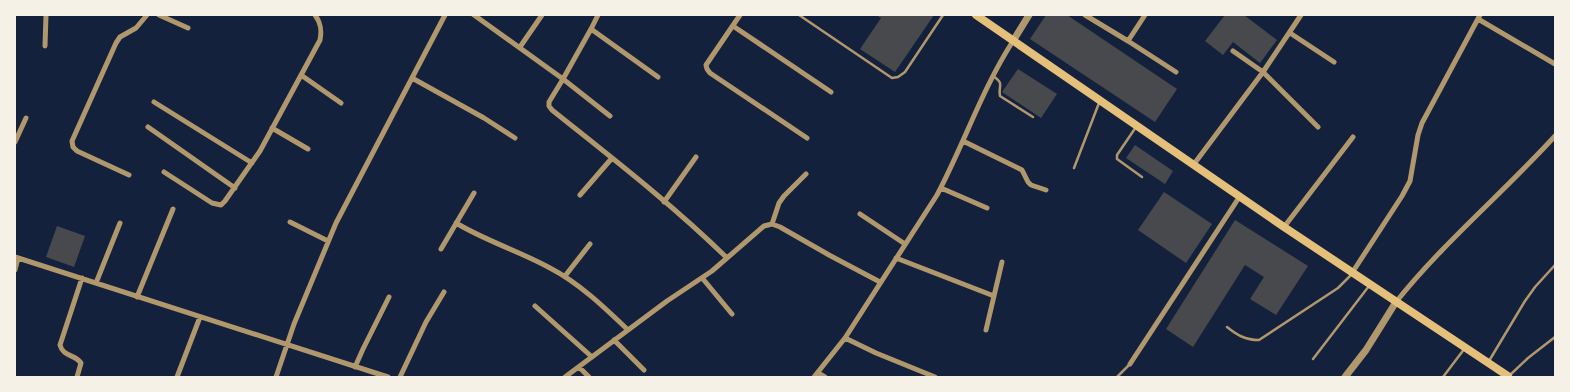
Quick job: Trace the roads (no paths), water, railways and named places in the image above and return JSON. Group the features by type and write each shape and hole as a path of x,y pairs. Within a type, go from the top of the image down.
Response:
{"main road":[{"path":"976,15 1284,227 1509,377"}],"street":[{"path":"45,46 46,15"},
{"path":"129,175 77,151 73,147 72,141 116,43 120,37 136,28 148,15"},
{"path":"159,15 188,28"},
{"path":"164,172 216,205 221,205 225,201 252,163 320,40 322,32 320,23 315,15"},
{"path":"276,377 286,344 343,208 445,15"},
{"path":"474,15 520,47 610,116"},
{"path":"520,47 542,15"},
{"path":"598,15 549,102 552,110 612,158 727,258"},
{"path":"740,15 706,65 707,69 710,73 806,138"},
{"path":"825,377 816,375 845,338 941,188 992,76 1029,15"},
{"path":"1085,15 1176,72"},
{"path":"1128,41 1145,15"},
{"path":"1194,164 1263,72 1301,15"},
{"path":"1352,273 1410,181 1422,122 1479,17 1555,64"},
{"path":"734,26 831,92"},
{"path":"591,29 658,77"},
{"path":"1290,33 1334,62"},
{"path":"1233,51 1263,72 1318,127"},
{"path":"301,75 341,103"},
{"path":"412,78 484,118 515,138"},
{"path":"154,102 252,163"},
{"path":"15,142 26,118"},
{"path":"148,127 235,188"},
{"path":"272,128 308,149"},
{"path":"1284,227 1353,136"},
{"path":"1345,377 1366,350 1396,302 1440,251 1555,136"},
{"path":"962,141 1022,170 1031,185 1046,190"},
{"path":"664,202 696,157"},
{"path":"580,195 612,158"},
{"path":"772,224 779,203 806,174"},
{"path":"941,188 987,208"},
{"path":"441,249 474,193"},
{"path":"1130,364 1240,196"},
{"path":"138,297 173,209"},
{"path":"860,214 905,244"},
{"path":"290,222 328,241"},
{"path":"96,283 120,223"},
{"path":"456,223 471,232 565,276 628,330"},
{"path":"565,377 667,301 703,278 760,229 772,224 880,282"},
{"path":"565,276 590,244"},
{"path":"15,270 17,258 388,377"},
{"path":"896,258 994,296"},
{"path":"986,330 1002,262"},
{"path":"77,377 81,363 79,359 65,354 61,350 60,345 82,278"},
{"path":"703,278 732,314"},
{"path":"400,377 426,322 444,292"},
{"path":"355,367 389,297"},
{"path":"534,306 592,357"},
{"path":"176,377 200,317"},
{"path":"845,338 935,377"},
{"path":"614,340 644,370"},
{"path":"579,367 589,377"}],"lane":[{"path":"799,15 892,78 898,77 905,72 943,15"},
{"path":"992,76 1000,80 1002,84 1000,96 1033,117"},
{"path":"1074,168 1100,101"},
{"path":"1137,126 1118,159 1142,177"},
{"path":"1488,362 1525,301 1555,266"},
{"path":"1227,327 1239,336 1249,340 1259,340 1338,288 1352,273"},
{"path":"1313,359 1370,285"},
{"path":"1509,377 1528,358 1555,337"},
{"path":"1443,377 1466,347"},
{"path":"1117,377 1130,364"}]}
